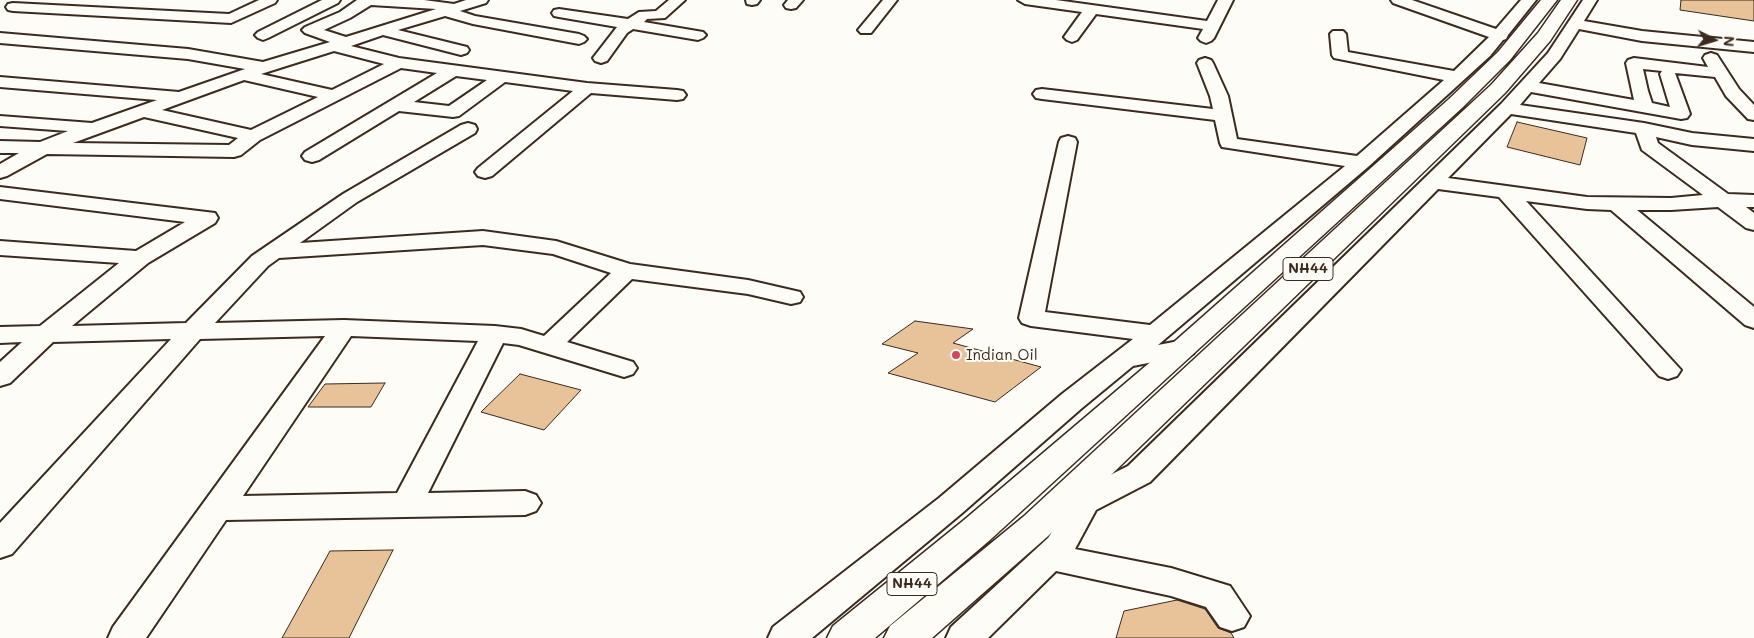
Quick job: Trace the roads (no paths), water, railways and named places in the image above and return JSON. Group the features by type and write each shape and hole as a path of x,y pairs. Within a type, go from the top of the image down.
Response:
{"highway":[{"name":"NH44","path":"1184,348 1456,103 1526,32 1549,0"},
{"name":"NH44","path":"904,638 1039,545 1110,456 1498,89 1544,37 1569,0"},
{"name":"NH44","path":"847,638 977,530 1155,349"}],"street":[{"path":"5,9 33,0"},
{"path":"84,10 110,0"},
{"path":"5,9 84,10 231,19 270,0"},
{"path":"263,35 333,0"},
{"path":"364,0 390,1 454,9 473,20 579,38"},
{"path":"369,0 345,14 310,30 341,44 399,63 587,88 677,95"},
{"path":"345,14 379,22 410,23 481,0"},
{"path":"672,0 678,0"},
{"path":"602,58 622,30 644,16 660,15 678,0"},
{"path":"866,30 890,0"},
{"path":"1025,0 1092,10 1209,32 1223,2 1226,0"},
{"path":"1398,0 1501,36"},
{"path":"786,638 950,506 1072,401 1125,359 1155,349 1501,36 1529,0"},
{"path":"1039,545 1139,474 1507,108 1554,56 1590,0"},
{"path":"1072,37 1092,10"},
{"path":"559,13 698,34"},
{"path":"0,172 40,148 266,67 341,44 379,22"},
{"path":"379,22 414,40 461,50"},
{"path":"1575,24 1642,36 1754,47"},
{"path":"1338,34 1340,56 1457,77"},
{"path":"0,38 188,54 266,67"},
{"path":"1702,43 1732,92 1754,115"},
{"path":"0,147 234,150 253,136 399,63"},
{"path":"1205,63 1219,96 1229,143 1361,162"},
{"path":"1645,106 1639,91 1634,63 1720,73"},
{"path":"312,156 454,70"},
{"path":"1526,86 1681,114 1668,74"},
{"path":"243,75 334,96"},
{"path":"395,105 453,112 501,77"},
{"path":"0,82 183,97"},
{"path":"485,172 587,88"},
{"path":"1042,94 1223,116"},
{"path":"1507,108 1644,129 1692,139 1754,146"},
{"path":"142,111 253,136"},
{"path":"0,121 96,128"},
{"path":"0,544 193,331 260,261 350,198 468,129"},
{"path":"1644,129 1649,146 1754,223"},
{"path":"1068,142 1031,318 1155,349 1184,348"},
{"path":"1434,182 1587,203 1671,204 1723,200 1754,201"},
{"path":"1506,192 1668,370"},
{"path":"0,193 207,218 140,258 46,334 0,377"},
{"path":"1616,203 1754,320"},
{"path":"273,252 483,238 556,248 627,271 748,287 791,297"},
{"path":"0,248 140,258"},
{"path":"550,346 627,271"},
{"path":"126,638 344,328"},
{"path":"0,335 344,328 495,334 521,337 624,368"},
{"path":"406,505 495,334"},
{"path":"1084,504 1110,456"},
{"path":"964,638 1039,545 1084,504 1139,474"},
{"path":"217,508 525,503"},
{"path":"1039,545 1218,596 1232,616"}],"place":[{"name":"Indian Oil","path":"956,355"}]}
